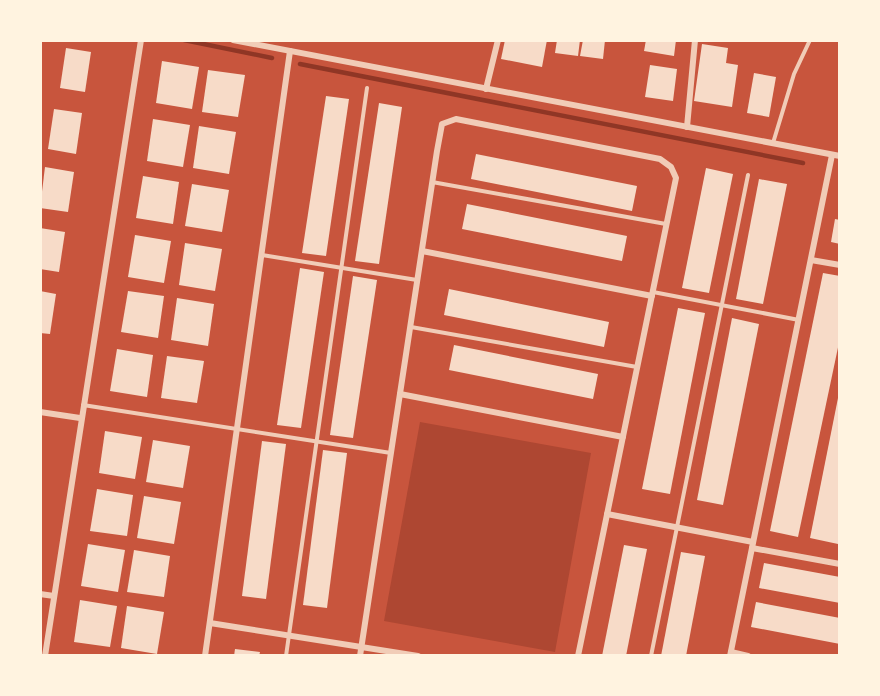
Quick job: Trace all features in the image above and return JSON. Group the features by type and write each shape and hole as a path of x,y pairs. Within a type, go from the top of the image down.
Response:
{"street":[{"path":"45,656 82,404 141,40"},
{"path":"233,40 271,44 290,51 840,156"},
{"path":"486,89 498,40"},
{"path":"687,127 695,40"},
{"path":"205,656 290,51"},
{"path":"360,656 442,124 456,119 660,159 671,167 676,178 578,656"},
{"path":"748,656 730,654 832,155"},
{"path":"422,250 652,294"},
{"path":"811,260 840,265"},
{"path":"400,394 623,437"},
{"path":"40,412 80,418"},
{"path":"607,514 677,527 840,564"},
{"path":"40,594 54,596"},
{"path":"210,623 418,656"}],"lane":[{"path":"773,143 794,74 810,40"},
{"path":"286,656 367,88"},
{"path":"651,656 748,175"},
{"path":"432,182 667,225"},
{"path":"262,255 417,280"},
{"path":"652,294 722,304 798,320"},
{"path":"410,327 638,368"},
{"path":"82,404 391,453"}],"shaded area":[{"path":"420,422 591,453 555,652 384,621"}],"building":[{"path":"505,40 547,40 542,67 501,59"},
{"path":"557,40 580,40 578,56 555,53"},
{"path":"583,40 605,40 603,59 580,56"},
{"path":"646,40 676,40 674,56 644,51"},
{"path":"702,44 728,48 726,63 738,65 732,107 694,101"},
{"path":"66,48 91,52 85,92 60,88"},
{"path":"162,61 199,67 192,109 156,103"},
{"path":"650,65 677,69 673,101 645,97"},
{"path":"208,70 245,75 238,117 202,112"},
{"path":"754,73 776,77 769,117 747,113"},
{"path":"326,96 349,99 326,256 302,253"},
{"path":"379,103 402,107 379,264 355,261"},
{"path":"54,109 82,113 76,154 48,149"},
{"path":"153,119 190,125 183,167 147,161"},
{"path":"199,126 236,132 229,174 193,168"},
{"path":"476,154 637,186 632,211 471,179"},
{"path":"45,167 74,172 68,212 40,208"},
{"path":"706,168 733,174 709,293 682,288"},
{"path":"143,176 179,182 173,224 136,218"},
{"path":"759,179 787,184 763,304 736,299"},
{"path":"192,184 229,190 222,232 185,226"},
{"path":"467,204 627,236 622,261 462,229"},
{"path":"835,219 840,220 840,244 831,242"},
{"path":"40,228 65,232 59,272 40,269"},
{"path":"135,235 171,241 164,283 128,277"},
{"path":"185,243 222,249 215,291 179,285"},
{"path":"300,268 324,272 301,428 277,425"},
{"path":"823,273 840,276 840,338 798,537 770,531"},
{"path":"353,276 377,280 353,438 330,435"},
{"path":"449,289 609,322 604,347 444,315"},
{"path":"40,291 56,294 50,334 40,333"},
{"path":"128,291 164,296 158,338 121,332"},
{"path":"177,298 214,304 208,346 171,340"},
{"path":"678,308 705,313 670,494 642,489"},
{"path":"732,318 759,324 723,505 697,500"},
{"path":"454,345 598,374 593,399 449,370"},
{"path":"117,349 153,355 147,397 110,391"},
{"path":"167,356 204,361 197,403 161,398"},
{"path":"838,398 840,538 838,544 810,538"},
{"path":"105,431 142,437 135,479 99,473"},
{"path":"153,440 190,446 183,488 146,482"},
{"path":"262,441 286,444 266,599 242,596"},
{"path":"323,450 347,453 327,608 303,605"},
{"path":"97,489 133,495 127,536 90,531"},
{"path":"144,496 181,502 174,544 137,538"},
{"path":"88,544 125,550 118,592 81,586"},
{"path":"624,545 647,549 626,656 602,656"},
{"path":"134,550 170,556 164,597 127,592"},
{"path":"681,552 705,556 686,656 661,656"},
{"path":"764,563 840,577 840,603 759,588"},
{"path":"80,600 117,606 110,647 74,642"},
{"path":"756,602 840,618 840,644 751,627"},
{"path":"127,606 164,612 157,654 121,648"},
{"path":"235,649 260,652 259,656 234,656"}],"waterway":[{"path":"184,40 272,58"},
{"path":"300,64 803,163"}]}
